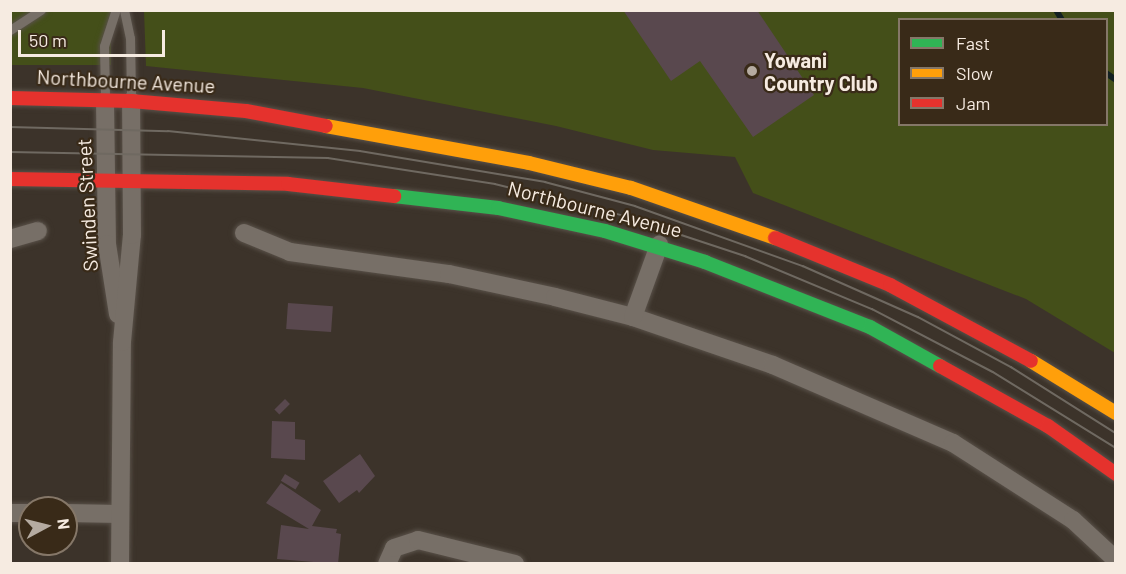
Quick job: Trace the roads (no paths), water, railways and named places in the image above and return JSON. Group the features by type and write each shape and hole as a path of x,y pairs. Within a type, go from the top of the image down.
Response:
{"highway":[{"name":"Northbourne Avenue","path":"10,98 131,101 246,111 439,145 604,180 680,202 890,285 993,338 1116,412"},
{"name":"Northbourne Avenue","path":"10,179 288,184 468,204 538,215 659,245 809,300 870,327 1048,426 1116,474"}],"street":[{"name":"Swinden Street","path":"105,101 107,244 122,342"},
{"name":"Swinden Street","path":"120,564 122,342 132,235 131,101"},
{"path":"10,239 38,231"},
{"path":"244,233 283,251 449,274 633,317 773,365 953,443 1072,520 1116,560"},
{"path":"633,317 659,245"},
{"path":"78,513 120,514"},
{"path":"387,564 394,548 418,540 515,564"}],"lane":[{"path":"10,30 40,10"},
{"path":"105,101 104,46 116,10"},
{"path":"124,10 130,38 131,101"}],"waterway":[{"path":"1056,10 1061,18"},
{"path":"1108,74 1116,80"}],"tram line":[{"path":"10,127 168,131 360,151 545,182 635,206 803,266 918,317 1011,367 1116,433"},
{"path":"10,152 328,158 495,184 621,215 745,256 872,309 993,372 1116,448"}],"place":[{"name":"Yowani Country Club","path":"752,71"}]}
